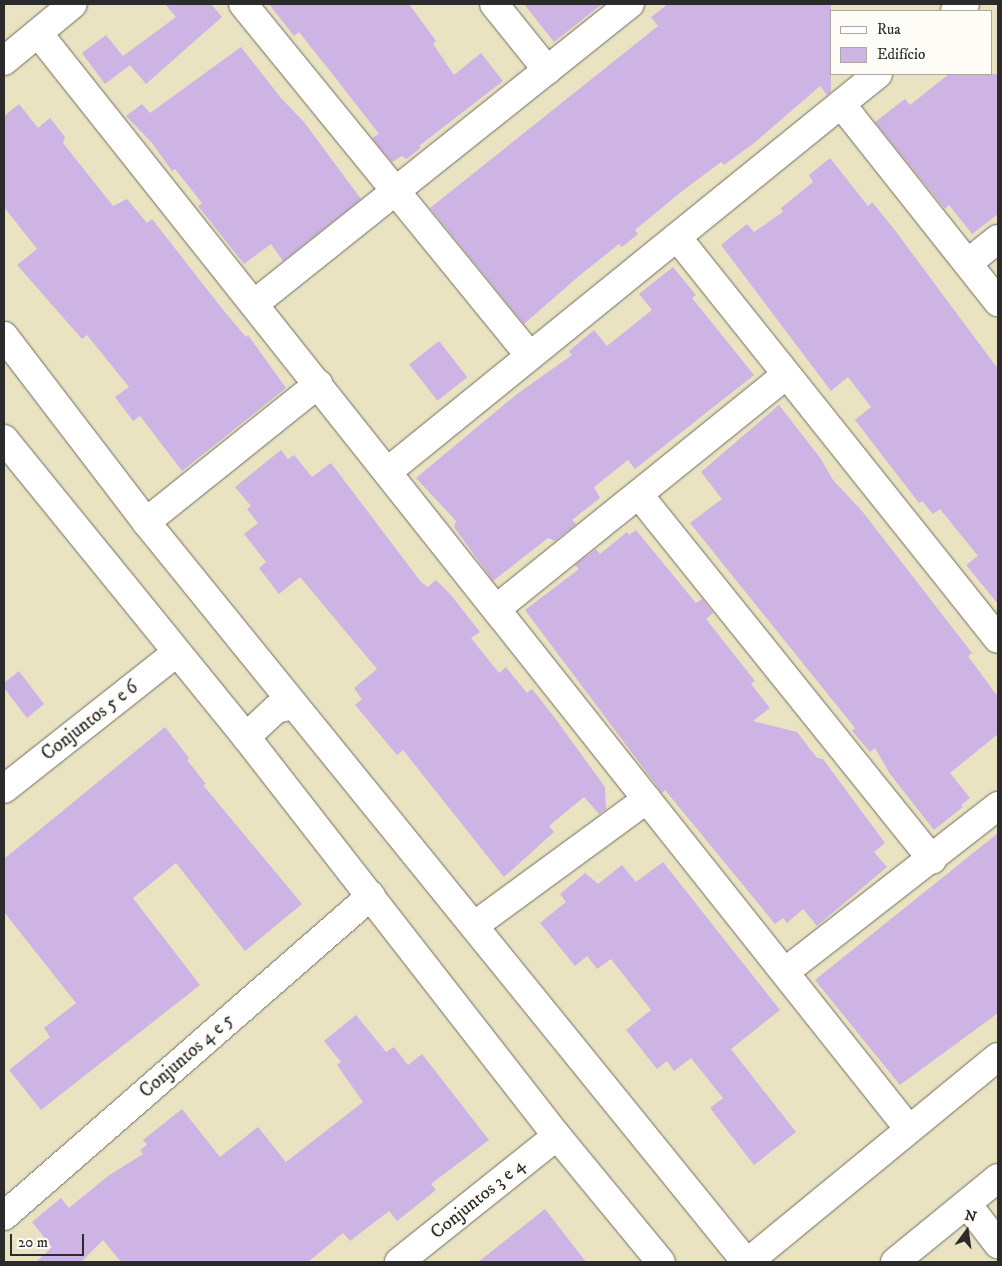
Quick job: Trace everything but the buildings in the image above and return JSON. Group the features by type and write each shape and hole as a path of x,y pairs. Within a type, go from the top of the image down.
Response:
{"street":[{"path":"4,62 73,4"},
{"path":"243,4 397,190 530,356"},
{"path":"494,4 547,70"},
{"path":"254,304 630,4"},
{"path":"38,32 647,799 786,971 909,1129"},
{"path":"387,472 877,75"},
{"path":"840,104 998,302"},
{"path":"676,237 998,639"},
{"path":"968,264 998,239"},
{"path":"4,336 146,522 747,1262 998,1057"},
{"path":"496,609 786,375"},
{"path":"146,522 318,384"},
{"path":"4,439 246,737 557,1136 661,1262"},
{"path":"639,495 932,860"},
{"name":"Conjuntos 5 e 6","path":"4,789 176,653"},
{"path":"246,737 270,714 294,705"},
{"path":"476,926 647,799"},
{"path":"786,971 932,860 998,806"},
{"name":"Conjuntos 4 e 5","path":"4,1216 370,896"},
{"name":"Conjuntos 3 e 4","path":"399,1262 557,1136"},
{"path":"895,1262 998,1178"},
{"path":"967,1204 998,1244"}]}
